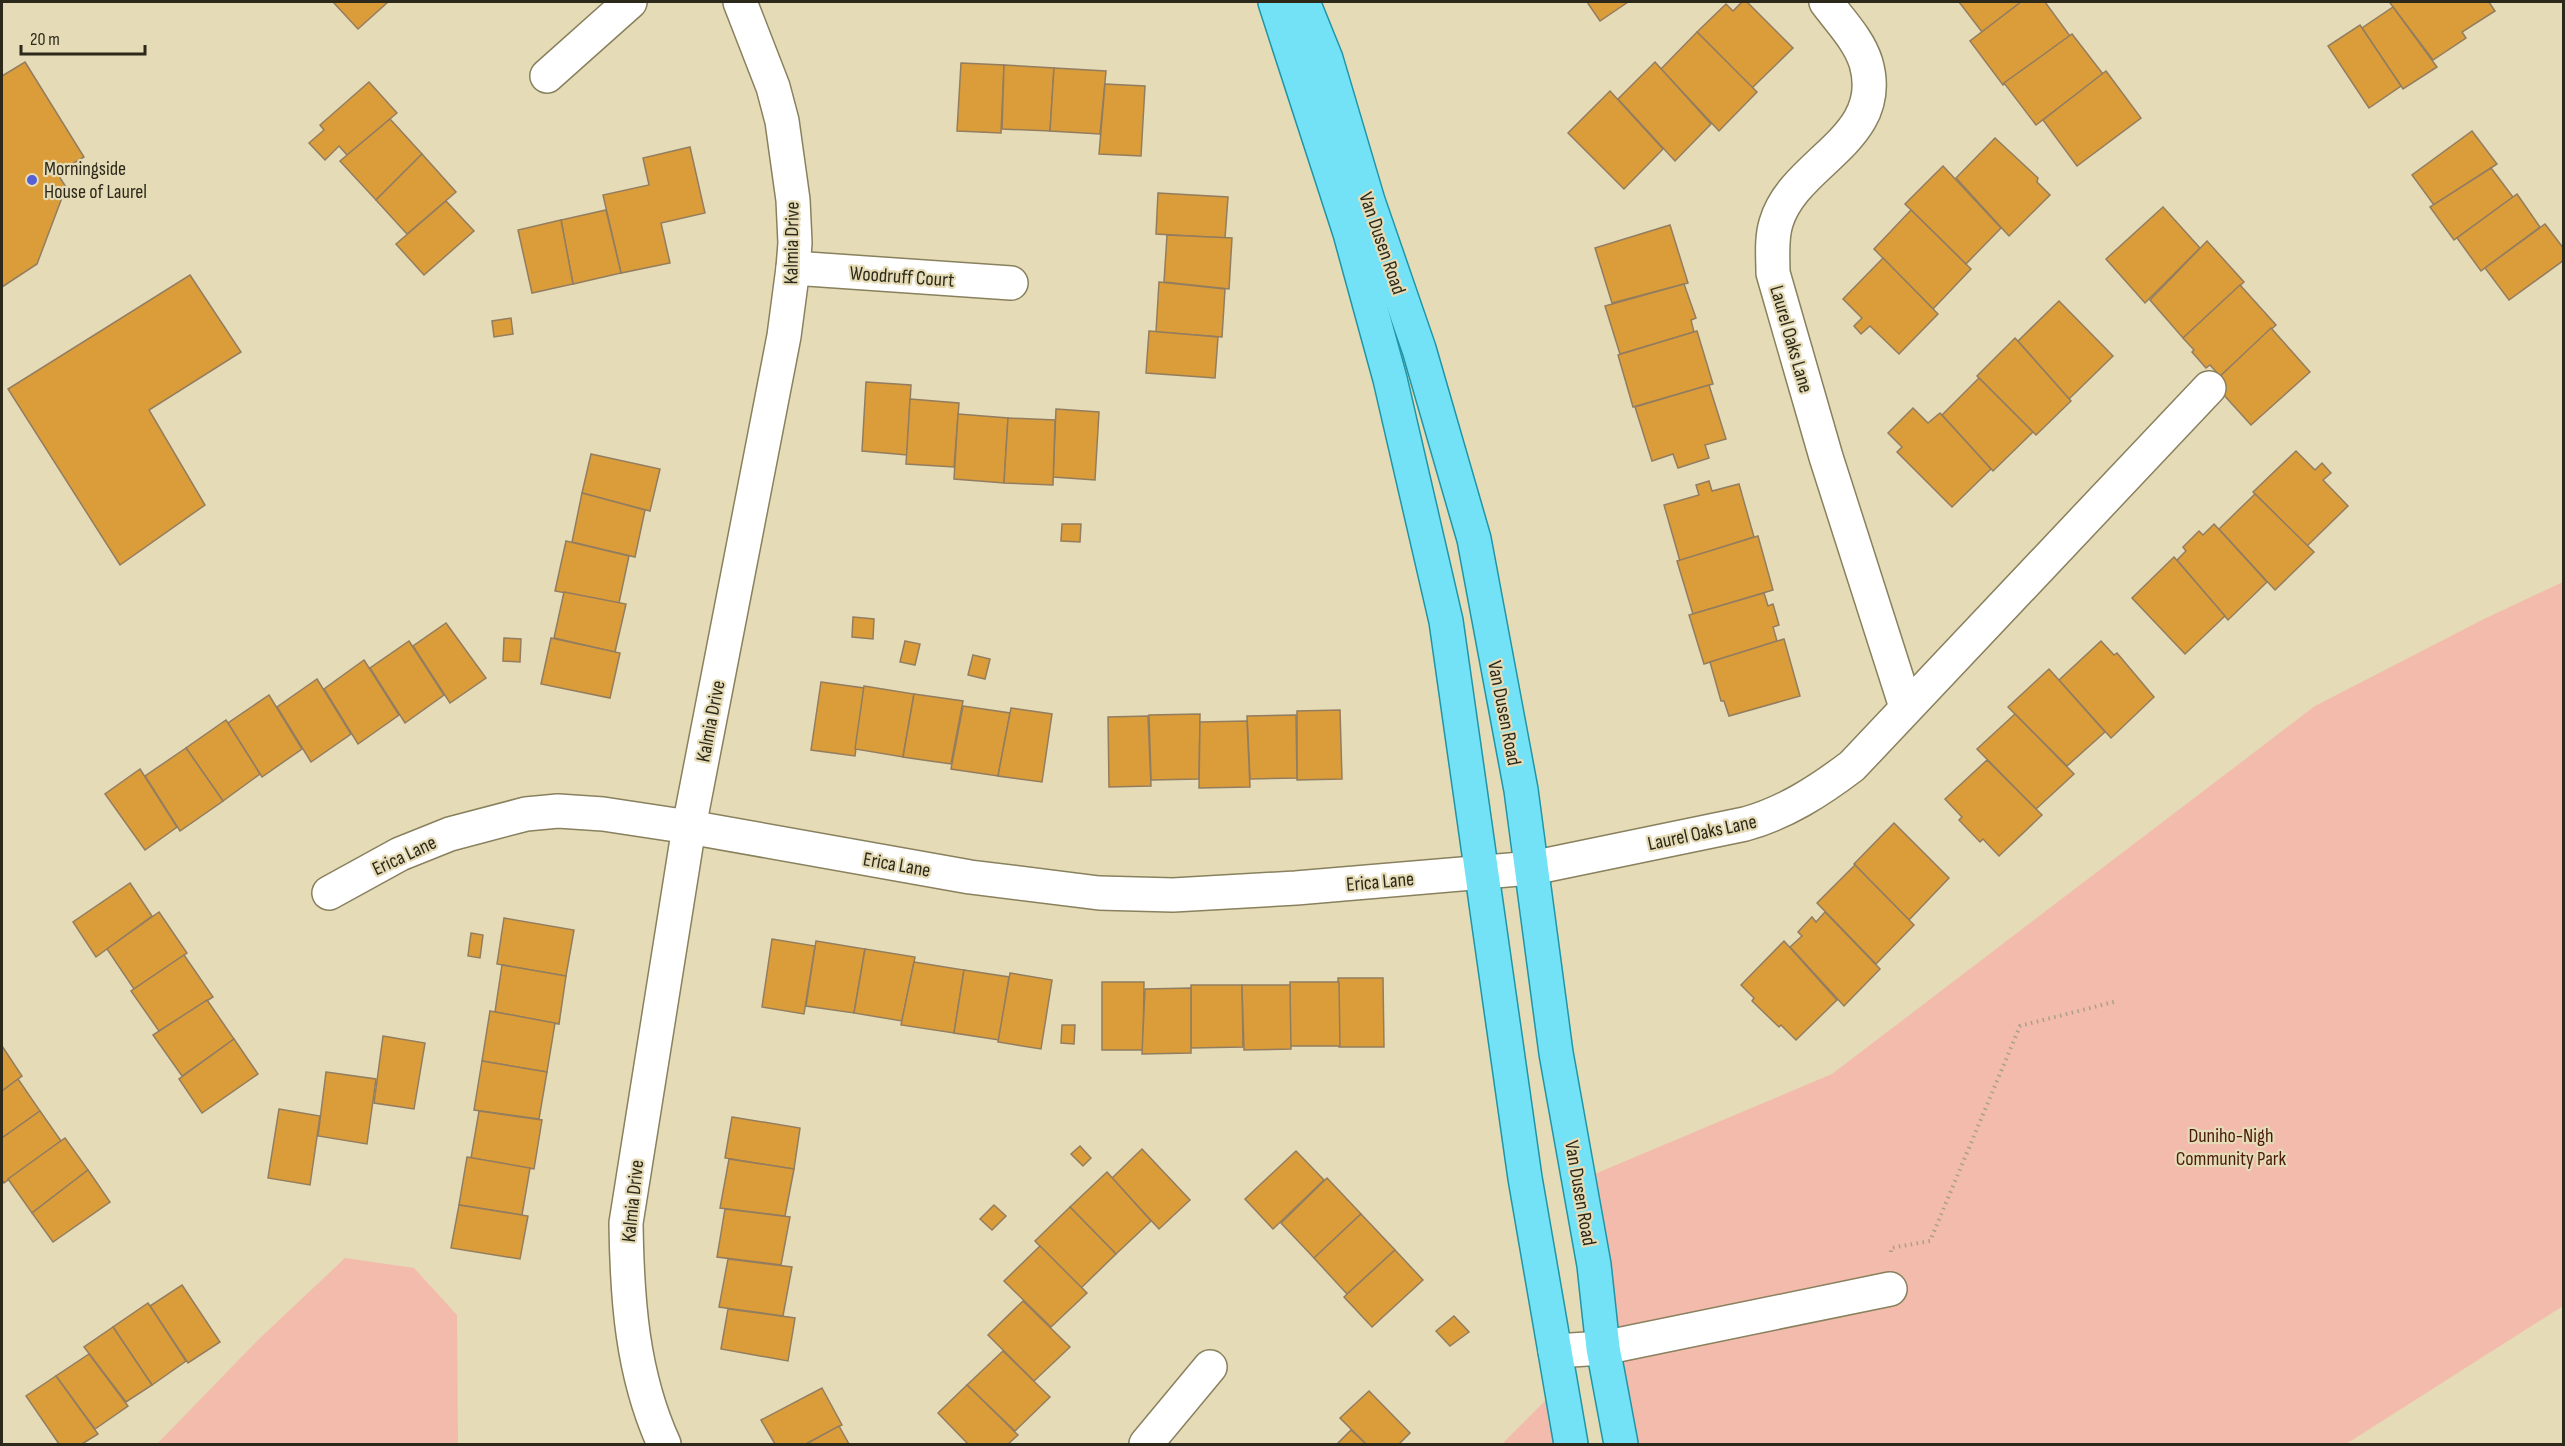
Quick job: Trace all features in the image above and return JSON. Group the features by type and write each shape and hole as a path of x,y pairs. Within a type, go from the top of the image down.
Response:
{"main road":[{"name":"Van Dusen Road","path":"1275,2 1301,76 1350,233 1410,456 1446,621 1525,1178 1571,1444"},
{"name":"Van Dusen Road","path":"1303,2 1326,59 1368,201 1419,349 1474,539 1521,790 1556,1053 1594,1265 1603,1348 1621,1444"}],"street":[{"path":"547,76 630,2"},
{"name":"Kalmia Drive","path":"664,1444 643,1387 632,1334 627,1283 626,1223 689,827 779,360 795,243 793,200 782,122 773,87 740,2"},
{"name":"Laurel Oaks Lane","path":"1826,2 1853,38 1866,62 1866,104 1857,127 1797,187 1786,203 1776,222 1773,273 1826,457 1906,707"},
{"name":"Woodruff Court","path":"793,268 1011,283"},
{"name":"Laurel Oaks Lane","path":"1483,872 1532,868 1764,819 1799,802 1828,784 1852,765 2209,388"},
{"name":"Erica Lane","path":"329,893 400,854 450,834 526,814 558,811 603,814 689,827 970,877 1100,893 1173,895 1296,888 1483,872"},
{"path":"1555,1350 1603,1348 1890,1289"},
{"path":"1146,1444 1210,1367"}],"path":[{"path":"1890,1289 1891,1248 1930,1241 2020,1026 2117,1000"}],"green space":[{"name":"Duniho-Nigh Community Park","path":"2563,582 2563,1306 2346,1444 1621,1444 1578,1181 1832,1074 2315,706 2484,619"},
{"path":"345,1258 414,1268 457,1315 458,1444 157,1444 257,1341"},
{"path":"1561,1385 1571,1444 1502,1444"}],"building":[{"path":"333,2 388,2 358,29"},
{"path":"1587,2 1628,2 1600,21"},
{"path":"1742,2 1747,2 1793,48 1752,88 1697,32 1726,4 1733,11"},
{"path":"1959,2 2021,2 1982,32"},
{"path":"2021,2 2045,2 2070,36 2003,85 1970,41"},
{"path":"2489,2 2495,11 2462,32 2466,38 2433,60 2390,3"},
{"path":"2393,7 2437,67 2403,89 2362,28"},
{"path":"2360,25 2401,86 2369,108 2328,46"},
{"path":"1697,32 1757,92 1719,131 1661,69"},
{"path":"2072,34 2103,74 2036,125 2004,83"},
{"name":"Morningside House of Laurel","path":"25,62 84,157 57,173 66,187 37,264 2,287 2,76"},
{"path":"1655,62 1711,124 1675,161 1618,99"},
{"path":"961,63 1004,65 1001,133 957,131"},
{"path":"1004,65 1054,68 1050,131 1002,129"},
{"path":"1054,68 1106,71 1100,134 1050,131"},
{"path":"2106,71 2141,118 2077,166 2043,120"},
{"path":"369,82 397,113 347,155 339,146 325,160 309,143 324,130 320,125"},
{"path":"1105,84 1145,86 1141,156 1099,154"},
{"path":"1610,91 1663,149 1624,189 1568,133"},
{"path":"390,119 422,154 376,200 340,161"},
{"path":"2472,131 2497,164 2434,205 2412,175"},
{"path":"1995,138 2038,178 2037,182 2050,195 2009,236 1956,178"},
{"path":"690,147 705,213 661,223 670,263 621,273 603,195 649,185 643,158"},
{"path":"422,154 456,192 407,234 376,200"},
{"path":"1943,166 2001,228 1966,264 1905,204"},
{"path":"2491,168 2513,197 2454,240 2430,207"},
{"path":"1158,193 1228,197 1225,238 1156,234"},
{"path":"2517,194 2540,227 2481,271 2457,238"},
{"path":"446,201 474,231 424,275 396,244"},
{"path":"2163,207 2200,248 2145,303 2106,259"},
{"path":"606,210 621,273 573,284 561,220"},
{"path":"1911,210 1971,269 1933,309 1874,249"},
{"path":"561,220 573,284 532,293 518,230"},
{"path":"2545,224 2564,249 2564,260 2509,300 2485,268"},
{"path":"1670,225 1688,283 1612,303 1595,248"},
{"path":"1167,235 1232,238 1229,289 1164,282"},
{"path":"2207,241 2244,282 2183,338 2150,300"},
{"path":"1883,258 1938,314 1899,354 1870,326 1861,334 1854,326 1862,318 1843,299"},
{"path":"190,275 241,352 149,410 205,505 120,565 8,389"},
{"path":"1159,282 1225,289 1222,337 1156,332"},
{"path":"1684,284 1696,318 1691,320 1694,332 1620,354 1605,306"},
{"path":"2240,285 2276,325 2220,376 2210,365 2206,368 2183,338"},
{"path":"2059,301 2113,356 2069,399 2018,341"},
{"path":"511,318 513,334 494,337 492,321"},
{"path":"2271,328 2310,372 2251,425 2213,383"},
{"path":"1149,331 1218,337 1215,378 1146,373"},
{"path":"1697,331 1713,384 1633,407 1618,355"},
{"path":"2015,338 2071,401 2036,435 1977,376"},
{"path":"1979,378 2033,432 1993,471 1942,415"},
{"path":"866,382 911,385 907,455 862,451"},
{"path":"1709,385 1726,439 1705,445 1709,458 1678,468 1673,454 1652,461 1635,407"},
{"path":"910,399 959,403 954,467 906,464"},
{"path":"1913,408 1928,423 1940,413 1991,469 1952,507 1897,452 1902,447 1888,433"},
{"path":"1056,409 1099,412 1095,480 1053,477"},
{"path":"958,414 1008,418 1004,483 954,479"},
{"path":"1008,418 1055,420 1053,485 1004,483"},
{"path":"2296,451 2315,470 2322,463 2331,473 2323,480 2348,506 2307,546 2253,492"},
{"path":"591,454 660,469 650,511 582,493"},
{"path":"1709,481 1712,491 1739,484 1754,537 1680,561 1664,505 1699,495 1696,485"},
{"path":"582,493 645,510 635,557 572,542"},
{"path":"2255,494 2314,552 2275,590 2219,529"},
{"path":"1062,524 1081,524 1080,542 1061,541"},
{"path":"2214,524 2267,582 2228,620 2177,560 2186,551 2183,547 2199,531 2203,535"},
{"path":"1758,536 1773,590 1693,614 1677,561"},
{"path":"566,541 629,556 619,603 555,591"},
{"path":"2174,557 2225,616 2185,654 2132,598"},
{"path":"564,592 626,604 615,652 554,638"},
{"path":"1764,593 1768,606 1773,604 1779,625 1773,627 1777,641 1704,664 1689,615"},
{"path":"853,617 874,619 873,639 852,637"},
{"path":"446,623 486,678 450,703 413,646"},
{"path":"504,638 521,639 520,662 503,661"},
{"path":"551,638 620,653 610,698 541,684"},
{"path":"1784,639 1800,696 1729,716 1724,701 1721,701 1710,662"},
{"path":"409,641 444,695 405,723 370,668"},
{"path":"905,641 920,644 915,665 900,662"},
{"path":"2101,641 2114,655 2117,653 2154,697 2111,738 2059,680"},
{"path":"973,655 990,659 985,679 968,675"},
{"path":"364,660 399,715 358,744 324,689"},
{"path":"2049,669 2105,732 2067,766 2008,707"},
{"path":"317,679 351,734 311,762 277,707"},
{"path":"821,682 864,688 855,756 811,750"},
{"path":"864,686 914,694 903,757 855,749"},
{"path":"914,694 963,701 951,764 903,757"},
{"path":"269,695 302,749 262,777 228,723"},
{"path":"963,706 1010,713 998,776 951,769"},
{"path":"1011,708 1052,714 1042,782 998,776"},
{"path":"1340,710 1342,779 1297,780 1297,711"},
{"path":"1200,714 1199,779 1151,780 1149,715"},
{"path":"2015,714 2074,774 2036,809 1977,749"},
{"path":"1296,715 1297,778 1250,779 1247,716"},
{"path":"1148,716 1151,786 1109,787 1108,717"},
{"path":"226,720 260,774 223,801 186,748"},
{"path":"1247,721 1250,787 1199,788 1200,722"},
{"path":"186,748 223,801 180,831 145,776"},
{"path":"1987,760 2042,815 1999,856 1983,839 1980,842 1959,820 1962,817 1945,799"},
{"path":"140,769 177,827 145,850 105,794"},
{"path":"1894,823 1949,878 1909,920 1854,864"},
{"path":"1855,865 1914,925 1876,964 1817,903"},
{"path":"130,883 152,916 96,957 73,922"},
{"path":"159,912 187,953 134,989 107,949"},
{"path":"1825,912 1880,969 1844,1006 1790,947 1802,936 1798,932 1812,917 1816,922"},
{"path":"504,918 574,930 566,976 497,964"},
{"path":"471,933 483,935 480,958 468,956"},
{"path":"772,939 815,946 804,1014 762,1007"},
{"path":"816,941 865,949 854,1013 806,1006"},
{"path":"1784,941 1837,1000 1796,1040 1752,1001 1754,998 1741,985"},
{"path":"865,949 915,957 902,1021 854,1013"},
{"path":"184,955 213,997 159,1031 131,991"},
{"path":"914,962 964,970 954,1033 901,1025"},
{"path":"502,965 566,976 559,1024 495,1012"},
{"path":"964,970 1009,977 999,1040 954,1033"},
{"path":"1010,973 1052,980 1041,1049 998,1042"},
{"path":"1338,978 1383,978 1384,1047 1339,1047"},
{"path":"1102,982 1144,982 1143,1050 1102,1050"},
{"path":"1290,982 1339,982 1340,1046 1290,1046"},
{"path":"1191,985 1242,985 1243,1047 1191,1048"},
{"path":"1242,985 1290,985 1291,1049 1244,1050"},
{"path":"1191,988 1191,1053 1142,1054 1145,989"},
{"path":"207,1000 234,1039 182,1076 153,1035"},
{"path":"490,1011 555,1023 547,1072 482,1061"},
{"path":"1062,1025 1075,1025 1074,1044 1061,1043"},
{"path":"383,1036 425,1043 414,1109 374,1103"},
{"path":"234,1039 258,1074 202,1113 179,1079"},
{"path":"2,1046 22,1076 2,1091"},
{"path":"482,1061 547,1072 539,1119 474,1110"},
{"path":"326,1072 376,1079 367,1144 318,1136"},
{"path":"18,1079 40,1111 2,1138 2,1091"},
{"path":"279,1109 320,1116 310,1185 268,1178"},
{"path":"40,1111 61,1141 4,1183 2,1180 2,1138"},
{"path":"479,1111 542,1120 534,1169 471,1158"},
{"path":"732,1117 800,1128 794,1169 725,1158"},
{"path":"65,1138 88,1170 32,1213 8,1179"},
{"path":"1080,1146 1091,1158 1083,1166 1071,1154"},
{"path":"1142,1149 1190,1200 1159,1229 1112,1178"},
{"path":"1296,1151 1324,1180 1273,1229 1245,1199"},
{"path":"467,1157 530,1168 522,1215 459,1205"},
{"path":"729,1159 794,1169 785,1216 720,1208"},
{"path":"88,1170 110,1202 53,1242 32,1213"},
{"path":"1107,1172 1151,1221 1116,1254 1070,1207"},
{"path":"1327,1178 1361,1214 1314,1258 1281,1223"},
{"path":"459,1205 528,1216 520,1259 451,1248"},
{"path":"994,1205 1006,1216 992,1230 980,1219"},
{"path":"1070,1207 1116,1254 1081,1288 1035,1241"},
{"path":"725,1209 790,1217 781,1265 717,1257"},
{"path":"1361,1214 1395,1250 1347,1294 1314,1258"},
{"path":"1040,1246 1087,1293 1051,1327 1004,1281"},
{"path":"1395,1250 1423,1280 1372,1327 1344,1297"},
{"path":"728,1259 792,1267 783,1316 719,1307"},
{"path":"182,1285 220,1342 188,1363 150,1306"},
{"path":"1023,1301 1070,1347 1034,1381 988,1335"},
{"path":"148,1303 186,1361 152,1385 113,1327"},
{"path":"728,1309 795,1318 788,1361 721,1349"},
{"path":"1454,1316 1469,1332 1450,1346 1436,1331"},
{"path":"113,1327 152,1385 126,1402 84,1347"},
{"path":"1003,1351 1050,1397 1015,1431 967,1385"},
{"path":"89,1354 128,1406 95,1429 56,1376"},
{"path":"56,1376 98,1434 82,1444 59,1444 26,1396"},
{"path":"967,1385 1018,1435 1008,1444 968,1444 938,1413"},
{"path":"822,1388 842,1425 806,1444 775,1444 761,1420"},
{"path":"1369,1391 1410,1433 1399,1444 1366,1444 1340,1418"},
{"path":"839,1426 849,1444 806,1444"},
{"path":"1351,1430 1366,1444 1337,1444"}],"place":[{"name":"Morningside House of Laurel","path":"32,180"}]}
